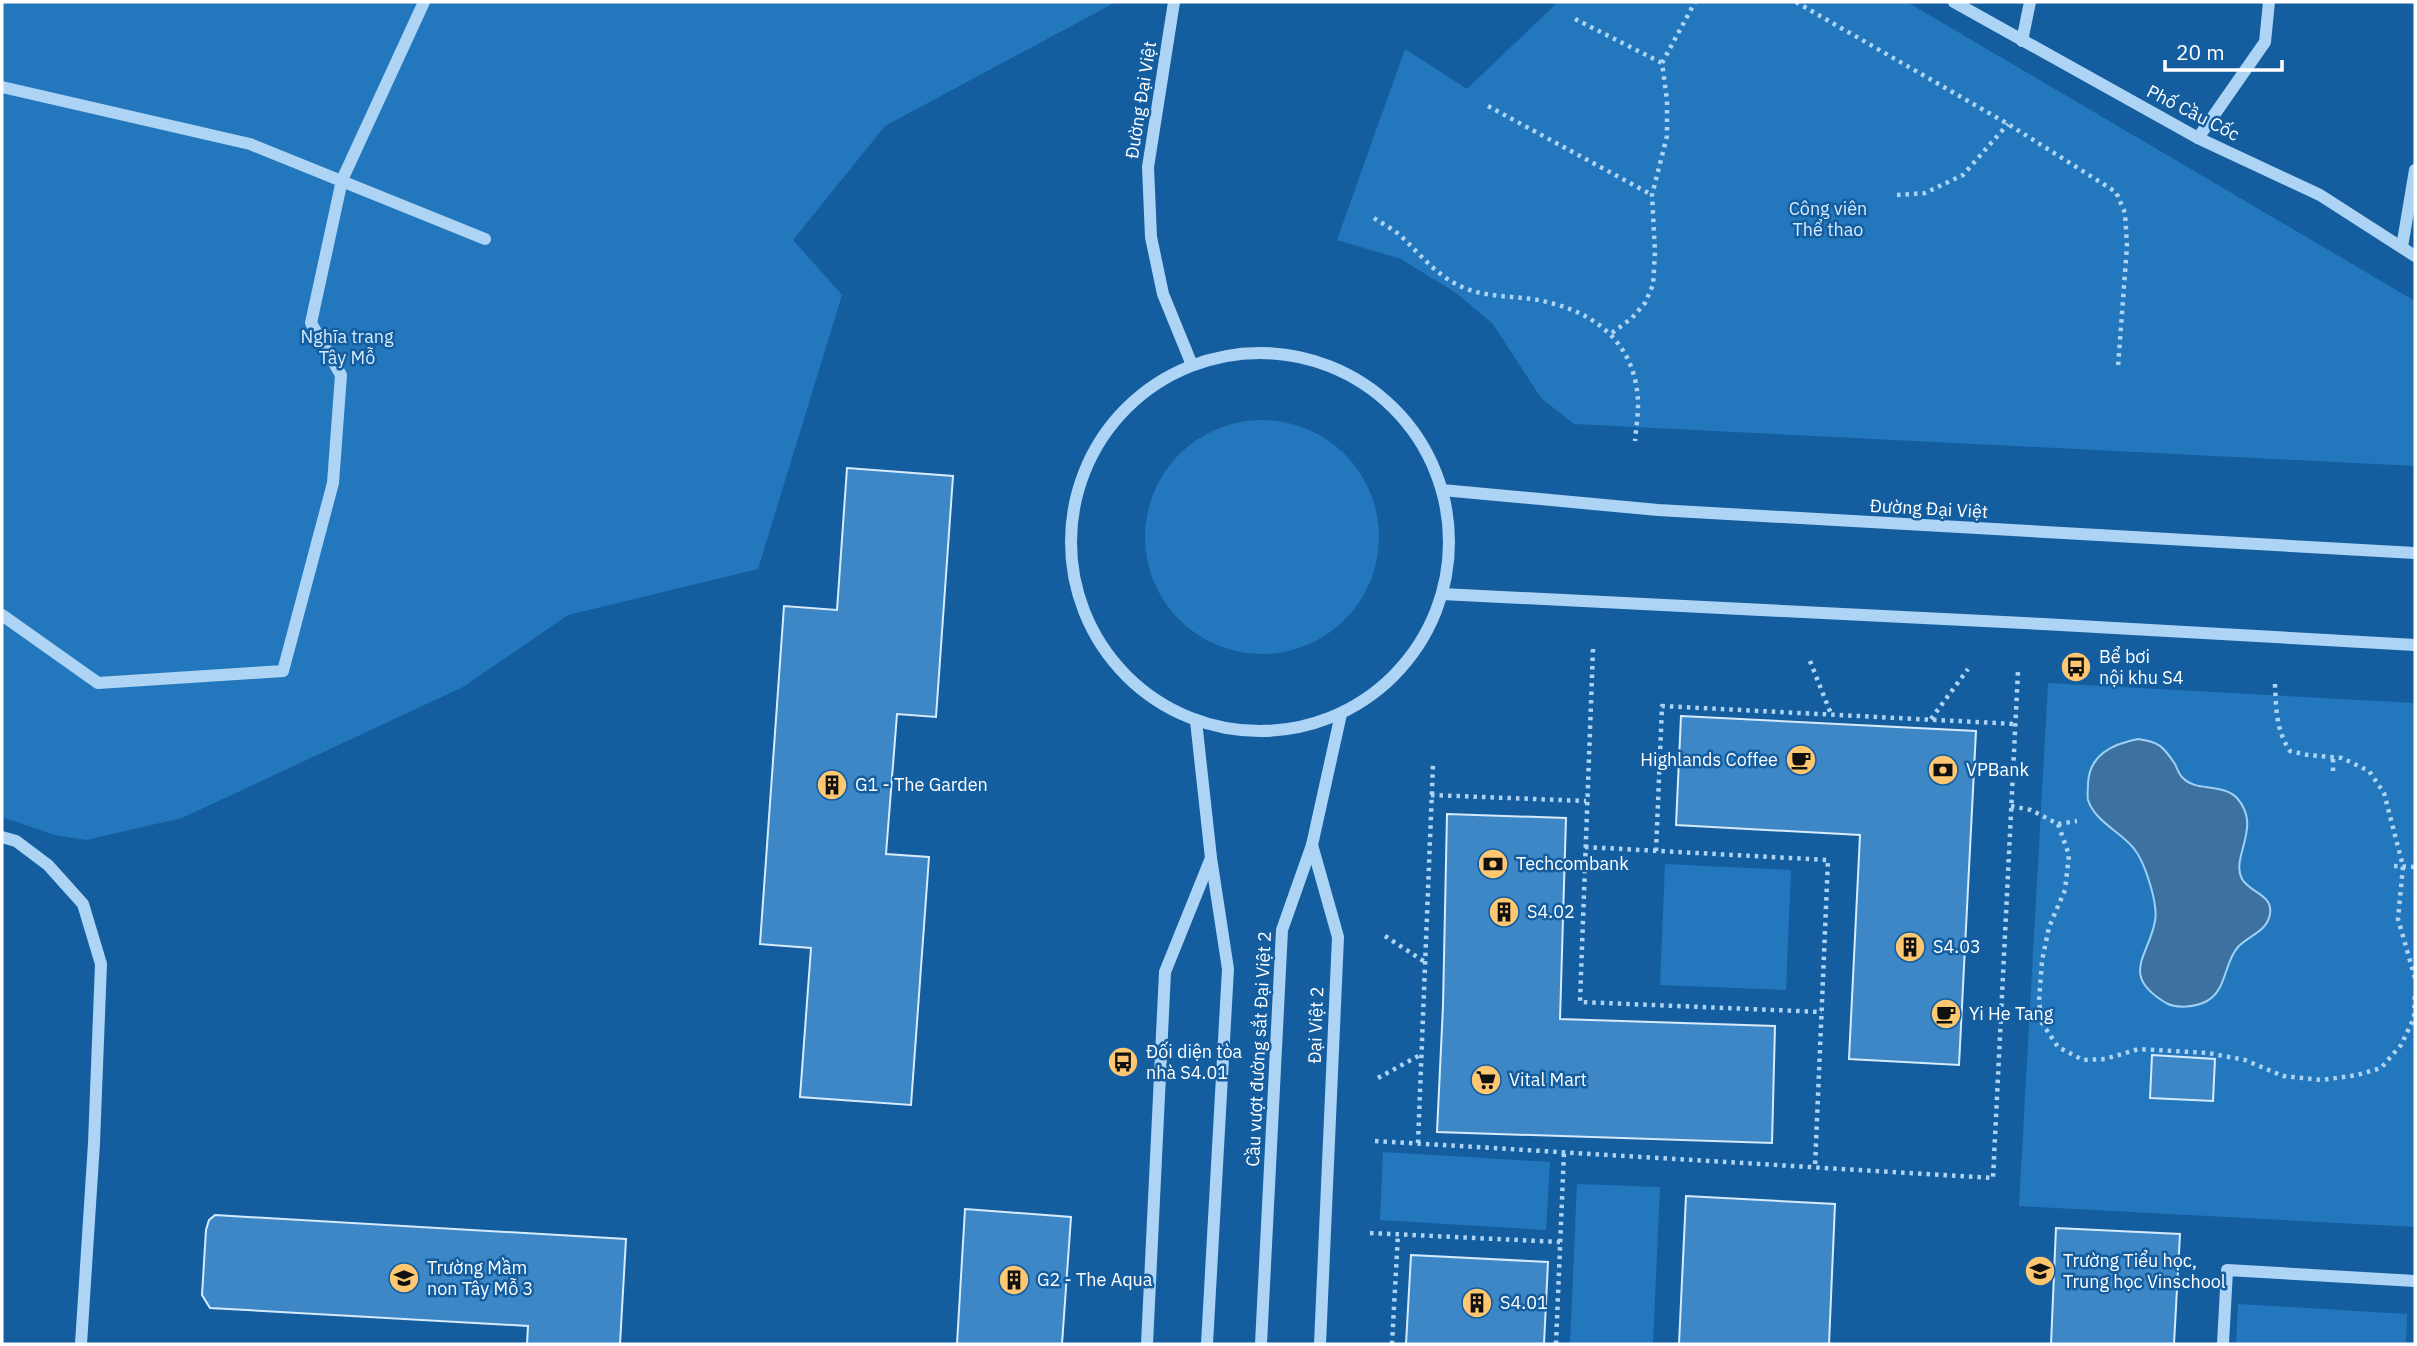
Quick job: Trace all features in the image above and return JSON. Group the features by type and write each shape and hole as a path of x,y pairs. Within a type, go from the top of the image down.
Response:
{"street":[{"path":"2,615 97,683 283,671 333,483 341,375 311,323 342,180 424,2"},
{"name":"Đường Đại Việt","path":"1174,2 1148,167 1152,237 1163,294 1192,365"},
{"name":"Phố Cầu Cốc","path":"1954,2 2198,138 2320,195 2415,256"},
{"path":"2022,41 2030,2"},
{"path":"2198,138 2265,42 2269,2"},
{"path":"2,87 250,144 485,239"},
{"path":"2402,247 2415,170"},
{"path":"1260,351 1321,362 1374,390 1416,434 1442,490 1448,524 1448,559 1442,594 1421,643 1385,684 1341,714 1294,730 1245,731 1196,721 1144,693 1104,651 1079,598 1070,540 1079,482 1105,430 1147,389 1200,360 1260,351"},
{"name":"Đường Đại Việt","path":"1442,490 1658,510 2415,553"},
{"path":"1442,594 2057,624 2415,645"},
{"name":"Đại Việt 2","path":"1320,1344 1338,937 1312,845 1341,714"},
{"path":"1147,1344 1165,972 1211,858 1196,721"},
{"path":"2,837 16,841 48,865 83,904 101,964 94,1143 81,1344"},
{"name":"Cầu vượt đường sắt Đại Việt 2","path":"1261,1344 1282,930 1312,845"},
{"name":"Cầu vượt đường sắt Đại Việt 2","path":"1207,1344 1228,969 1211,858"},
{"path":"2223,1344 2227,1270 2415,1281"}],"path":[{"path":"1612,333 1632,318 1645,303 1653,285 1655,252 1651,195 1667,136 1667,100 1662,63 1695,2"},
{"path":"1796,2 2008,124 2116,192 2125,213 2127,246 2118,367"},
{"path":"1575,19 1662,63"},
{"path":"1488,106 1651,195"},
{"path":"1897,195 1925,193 1963,175 2008,124"},
{"path":"1374,218 1399,234 1444,279 1469,290 1551,303 1587,316 1612,333 1636,382 1638,405 1635,442"},
{"path":"1593,649 1580,1002 1822,1012"},
{"path":"1810,661 1831,714"},
{"path":"1930,720 1968,669"},
{"path":"1375,1141 1993,1178 2018,671"},
{"path":"2275,684 2278,726 2290,751 2342,758 2369,771 2384,793 2403,866 2398,919 2415,978"},
{"path":"1656,851 1662,706 2015,724"},
{"path":"2333,757 2333,771"},
{"path":"1418,1143 1433,764"},
{"path":"1431,795 1587,801"},
{"path":"2011,806 2031,810 2058,824 2077,821"},
{"path":"2058,824 2069,855 2065,890 2046,938 2039,1001 2042,1023 2058,1047 2083,1060 2105,1059 2139,1049 2220,1055 2245,1060 2283,1076 2322,1080 2357,1075 2381,1068 2401,1045 2414,1018 2415,992"},
{"path":"1585,847 1828,860 1815,1167"},
{"path":"2394,866 2415,867"},
{"path":"1385,936 1425,962"},
{"path":"1378,1078 1422,1054"},
{"path":"1556,1344 1564,1152"},
{"path":"1370,1233 1560,1242"},
{"path":"1392,1344 1398,1234"}],"green space":[{"name":"Nghĩa trang Tây Mỗ","path":"2,2 1116,2 885,126 793,240 842,295 758,569 568,615 463,687 182,818 86,840 55,835 2,817"},
{"name":"Công viên Thể thao","path":"1558,2 1907,2 2415,301 2415,466 1574,424 1541,398 1493,324 1456,293 1401,259 1337,240 1405,49 1467,89"},
{"path":"1262,420 1285,422 1307,429 1345,454 1370,492 1377,514 1377,560 1370,582 1345,620 1307,645 1285,652 1262,654 1239,652 1217,645 1179,620 1154,582 1147,560 1145,537 1147,514 1154,492 1179,454 1217,429 1239,422"},
{"path":"2048,683 2415,703 2415,1227 2019,1206"},
{"path":"1665,864 1791,870 1786,990 1660,985"},
{"path":"1383,1152 1550,1162 1546,1230 1380,1220"},
{"path":"1577,1184 1660,1187 1653,1344 1570,1344"},
{"path":"2238,1304 2407,1314 2406,1344 2236,1344"}],"shaded area":[{"path":"2138,739 2156,743 2164,749 2180,775 2188,782 2231,793 2237,798 2247,820 2239,870 2246,884 2265,898 2270,907 2265,925 2233,953 2214,996 2192,1006 2181,1007 2166,1003 2144,983 2140,974 2141,965 2155,917 2150,884 2135,850 2097,815 2088,800 2089,774 2097,758 2119,744"}],"building":[{"name":"G1 - The Garden","path":"847,468 953,476 936,717 897,714 886,854 929,857 911,1105 800,1097 811,948 760,944 784,606 837,610"},
{"name":"S4.03","path":"1681,716 1976,731 1959,1065 1849,1059 1860,835 1676,825"},
{"name":"S4.02","path":"1447,814 1566,818 1560,1019 1775,1026 1772,1143 1437,1132"},
{"path":"2152,1055 2215,1059 2213,1101 2150,1098"},
{"path":"1686,1196 1835,1204 1829,1344 1679,1344"},
{"name":"G2 - The Aqua","path":"965,1209 1071,1217 1062,1344 957,1344"},
{"path":"215,1215 626,1239 620,1344 527,1344 528,1326 210,1308 202,1295 206,1230 209,1220"},
{"path":"2056,1228 2180,1234 2174,1344 2051,1344"},
{"name":"S4.01","path":"1411,1255 1548,1262 1544,1344 1406,1344"}],"place":[{"name":"Bể bơi nội khu S4","path":"2076,667"},
{"name":"Highlands Coffee","path":"1801,760"},
{"name":"VPBank","path":"1943,770"},
{"name":"G1 - The Garden","path":"832,785"},
{"name":"Techcombank","path":"1493,864"},
{"name":"S4.02","path":"1504,912"},
{"name":"S4.03","path":"1910,947"},
{"name":"Yi He Tang","path":"1946,1014"},
{"name":"Đối diện tòa nhà S4.01","path":"1123,1062"},
{"name":"Vital Mart","path":"1486,1080"},
{"name":"Trường Tiểu học, Trung học Vinschool","path":"2040,1271"},
{"name":"Trường Mầm non Tây Mỗ 3","path":"404,1278"},
{"name":"G2 - The Aqua","path":"1014,1280"},
{"name":"S4.01","path":"1477,1303"}]}
